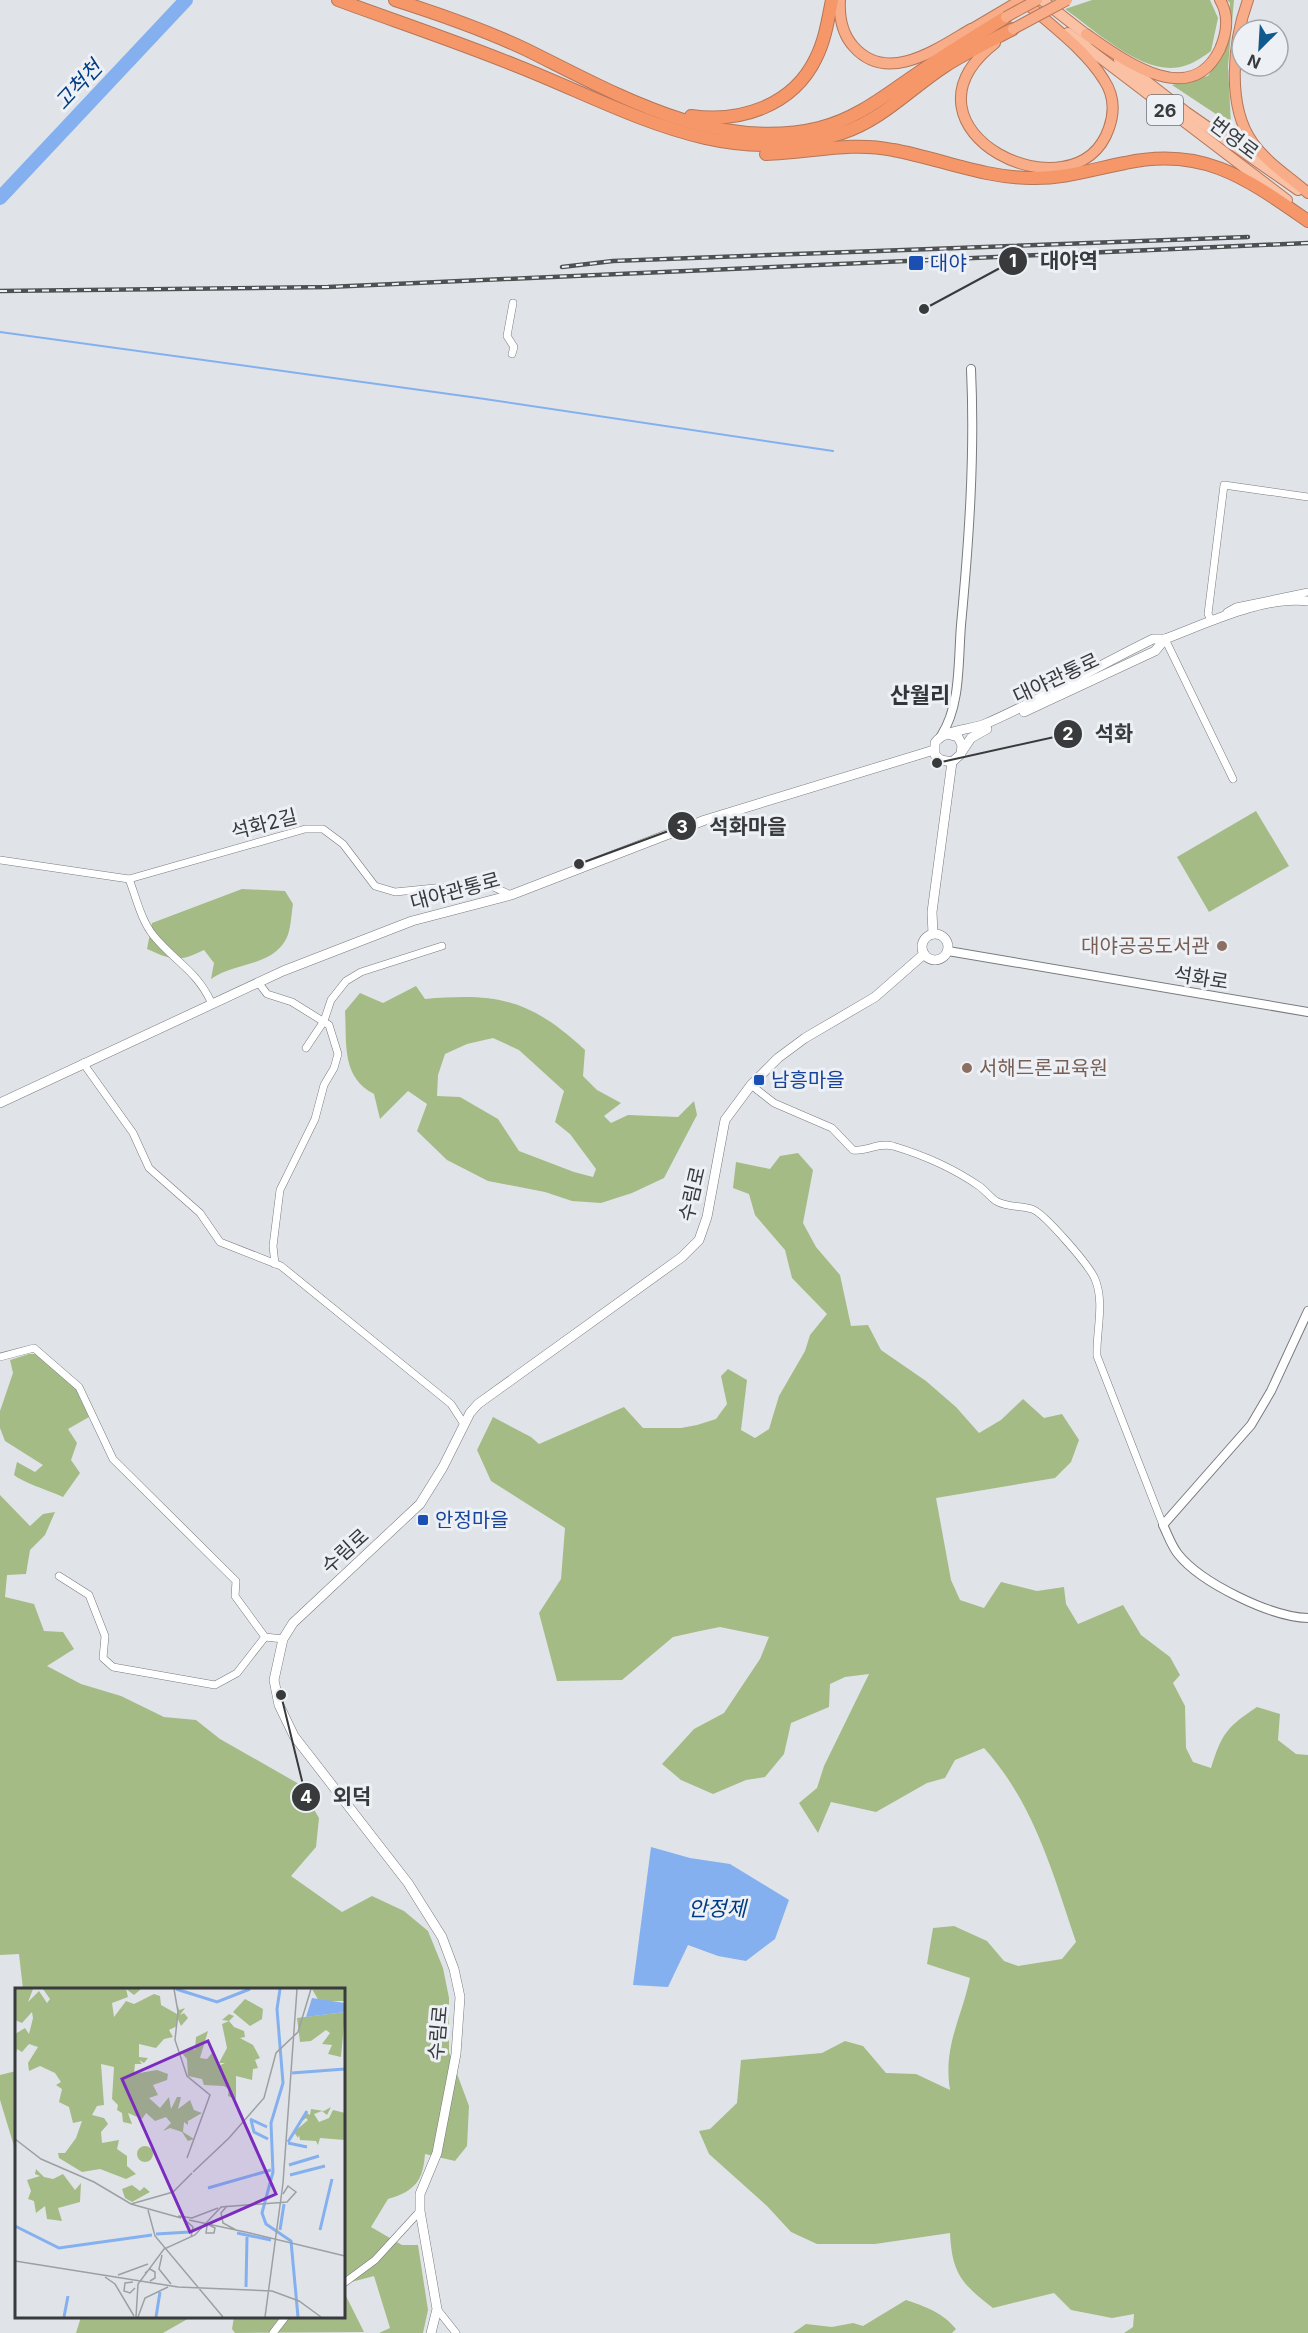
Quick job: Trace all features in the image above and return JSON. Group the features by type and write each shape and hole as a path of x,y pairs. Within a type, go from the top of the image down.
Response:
{"highway":[{"path":"338,0 643,111 711,129 766,134 820,128 858,112 894,90 1023,0 1096,68 1110,91 1112,114 1107,133 1094,152 1084,159 1056,168 1019,164 991,151 969,127 960,97 966,72 982,53 1013,29"},
{"path":"395,0 525,49 684,133 731,145 771,147 811,141 844,132 894,105 945,66 1067,0"},
{"path":"643,111 729,118 748,114 774,103 798,85 808,72 822,42 831,0"},
{"path":"840,0 842,27 849,42 859,53 880,63 901,63 916,59 971,28 1036,0"},
{"path":"1086,34 1151,73 1170,79 1183,78 1208,66 1220,50 1226,31 1226,19 1220,0"},
{"path":"1248,0 1238,46 1235,77 1242,121 1262,155 1308,195"},
{"path":"894,90 942,49 971,28"},
{"path":"643,111 699,143 728,151 761,154 840,146 892,149 973,170 1029,178 1062,177 1149,158 1189,159 1207,162 1239,176 1308,221"}],"main road":[{"name":"번영로","path":"1023,0 1308,216"},
{"name":"번영로","path":"1042,0 1196,119 1308,195"},
{"name":"대야관통로","path":"949,735 975,728 1022,708 1050,690 1153,639 1165,639 1210,622 1280,602 1308,601"},
{"name":"대야관통로","path":"963,750 978,733 1155,651 1165,639"},
{"path":"949,735 961,741 963,750 958,759 952,762 941,760 934,750 935,742 949,735"},
{"name":"대야관통로","path":"0,1103 211,1002 412,921 511,895 705,820 934,750"},
{"name":"수림로","path":"431,2333 437,2309 420,2211 420,2194 436,2153 456,2054 460,1997 454,1969 442,1937 408,1883 294,1736 279,1704 274,1680 283,1639 301,1616 420,1504 443,1467 464,1424 478,1404 682,1257 699,1240 707,1218 726,1120 751,1085 787,1051 805,1038 875,998 924,954 922,943 933,934 932,912 952,762"},
{"path":"924,954 929,959 937,960 948,951 944,937 933,934"}],"street":[{"path":"512,354 514,347 507,336 513,303"},
{"path":"973,369 979,441 977,479 949,735 967,558 973,443 973,369"},
{"path":"1308,497 1224,485 1208,614 1210,622 1236,607 1308,592"},
{"path":"1165,639 1233,779"},
{"name":"석화2길","path":"0,860 129,879 305,829 323,829 343,844 375,886 395,892 485,883 511,895"},
{"path":"129,879 141,914 153,935 199,979 211,1002"},
{"path":"306,1048 324,1021 331,1000 354,977 442,946"},
{"name":"석화로","path":"948,951 977,958 1308,1012"},
{"path":"258,982 267,994 292,1002 329,1025 338,1054 334,1068 324,1084 315,1119 280,1190 273,1246 275,1264"},
{"path":"82,1063 133,1133 148,1168 200,1213 220,1242 275,1264 451,1404 464,1424"},
{"path":"751,1085 774,1103 832,1128 853,1150 884,1144 917,1154 972,1181 995,1200 1012,1207 1032,1209 1047,1218 1089,1268 1095,1280 1099,1313 1096,1332 1097,1356 1172,1545 1185,1562 1226,1591 1286,1614 1308,1618"},
{"path":"1163,1525 1251,1425 1271,1391 1308,1311"},
{"path":"0,1357 33,1348 79,1387 113,1459 236,1581 235,1596 265,1637 283,1639"},
{"path":"58,1576 89,1595 105,1636 103,1658 113,1667 215,1685 237,1673 265,1637"},
{"path":"345,2282 375,2260 420,2211"},
{"path":"437,2309 456,2333"},
{"path":"273,2333 284,2318"}],"green space":[{"path":"1092,0 1210,0 1218,18 1211,51 1190,64 1172,68 1156,66 1139,60 1065,9"},
{"path":"1227,0 1234,0 1232,18 1230,18 1228,66 1231,124 1172,85 1208,76 1228,42 1230,3"},
{"path":"1256,811 1289,866 1209,912 1177,857"},
{"path":"242,889 285,891 293,904 287,937 270,956 211,979 214,963 204,950 188,957 175,959 147,949 152,923"},
{"path":"416,986 425,999 473,997 512,1003 547,1020 585,1050 583,1076 597,1090 621,1103 604,1116 611,1123 628,1115 678,1117 694,1101 697,1115 664,1178 632,1193 601,1203 572,1201 545,1192 488,1181 447,1160 417,1131 427,1104 408,1091 380,1119 374,1094 363,1087 351,1069 346,1047 345,1011 360,993 383,1003","holes":["493,1038 519,1050 564,1091 555,1122 570,1134 596,1169 593,1177 519,1151 498,1119 460,1097 437,1096 438,1075 445,1054 467,1044"]},
{"path":"798,1153 813,1170 803,1223 816,1247 840,1275 851,1326 868,1325 881,1350 926,1381 956,1407 979,1433 1001,1420 1023,1399 1044,1418 1062,1414 1079,1440 1071,1462 1055,1478 936,1498 951,1580 960,1600 984,1608 1001,1582 1037,1591 1064,1587 1066,1604 1078,1624 1123,1605 1141,1635 1170,1657 1180,1675 1173,1683 1185,1706 1186,1748 1193,1762 1211,1768 1227,1732 1257,1707 1280,1714 1278,1740 1296,1754 1308,1755 1308,2333 1124,2333 1133,2327 1134,2314 1112,2318 1071,2310 1054,2293 993,2308 973,2292 961,2277 953,2259 950,2233 875,2244 817,2244 791,2232 767,2206 709,2154 699,2131 710,2129 737,2103 741,2060 822,2053 845,2041 863,2046 886,2073 916,2074 950,2090 948,2074 951,2046 970,1978 927,1964 933,1928 954,1926 987,1941 1004,1961 1018,1966 1062,1959 1076,1942 1050,1865 1029,1816 1001,1769 984,1748 955,1760 945,1778 927,1783 876,1812 831,1802 818,1833 799,1803 817,1788 824,1766 869,1674 845,1677 830,1684 829,1707 791,1723 784,1754 765,1777 746,1780 713,1794 681,1780 662,1764 694,1729 724,1713 760,1659 769,1637 720,1627 700,1631 673,1637 622,1680 557,1681 539,1613 561,1579 565,1528 491,1481 477,1450 493,1417 531,1437 539,1444 624,1407 643,1428 681,1428 716,1419 727,1404 721,1376 728,1369 747,1380 741,1430 755,1438 769,1429 779,1396 805,1351 810,1335 827,1314 792,1278 785,1250 755,1215 749,1194 733,1188 736,1162 770,1169 780,1156"},
{"path":"37,1354 75,1387 89,1417 68,1429 77,1443 71,1460 80,1473 63,1497 14,1475 17,1462 35,1472 43,1465 5,1441 0,1428 0,1411 13,1373 10,1360"},
{"path":"0,1495 30,1526 43,1514 55,1512 45,1535 30,1550 26,1574 7,1575 5,1597 34,1604 44,1631 63,1632 74,1649 47,1666 81,1684 121,1696 164,1717 196,1720 220,1739 299,1784 319,1818 316,1847 291,1876 342,1912 372,1896 404,1911 428,1931 443,1968 449,1998 449,2052 469,2106 467,2146 455,2161 425,2154 420,2178 416,2184 405,2192 388,2199 371,2227 402,2245 418,2245 428,2310 423,2333 379,2333 390,2328 374,2276 345,2284 345,1988 23,1988 19,1954 0,1955"},
{"path":"15,2071 14,2146 0,2100 0,2075"},
{"path":"345,2294 364,2332 235,2333 232,2329 234,2318 345,2318"},
{"path":"906,2300 939,2314 956,2329 952,2333 793,2333 806,2324 832,2327 853,2323 863,2326"},
{"path":"80,2318 189,2318 163,2333 76,2333"}],"water":[{"name":"안정제","path":"651,1847 690,1858 730,1864 789,1900 775,1939 746,1961 718,1956 688,1945 668,1987 633,1985"}],"waterway":[{"name":"고척천","path":"0,198 186,0"},
{"path":"0,332 478,398 833,451"}],"railway":[{"path":"562,267 613,261 1248,237"},
{"path":"0,291 328,287 1308,243"}],"place":[{"name":"대야","path":"916,263"},
{"name":"대야역","path":"924,309"},
{"name":"석화","path":"937,763"},
{"name":"석화마을","path":"579,864"},
{"name":"대야공공도서관","path":"1222,946"},
{"name":"서해드론교육원","path":"967,1068"},
{"name":"남흥마을","path":"759,1080"},
{"name":"안정마을","path":"423,1520"},
{"name":"외덕","path":"281,1695"}],"district":[{"name":"산월리","path":"920,695"}]}
